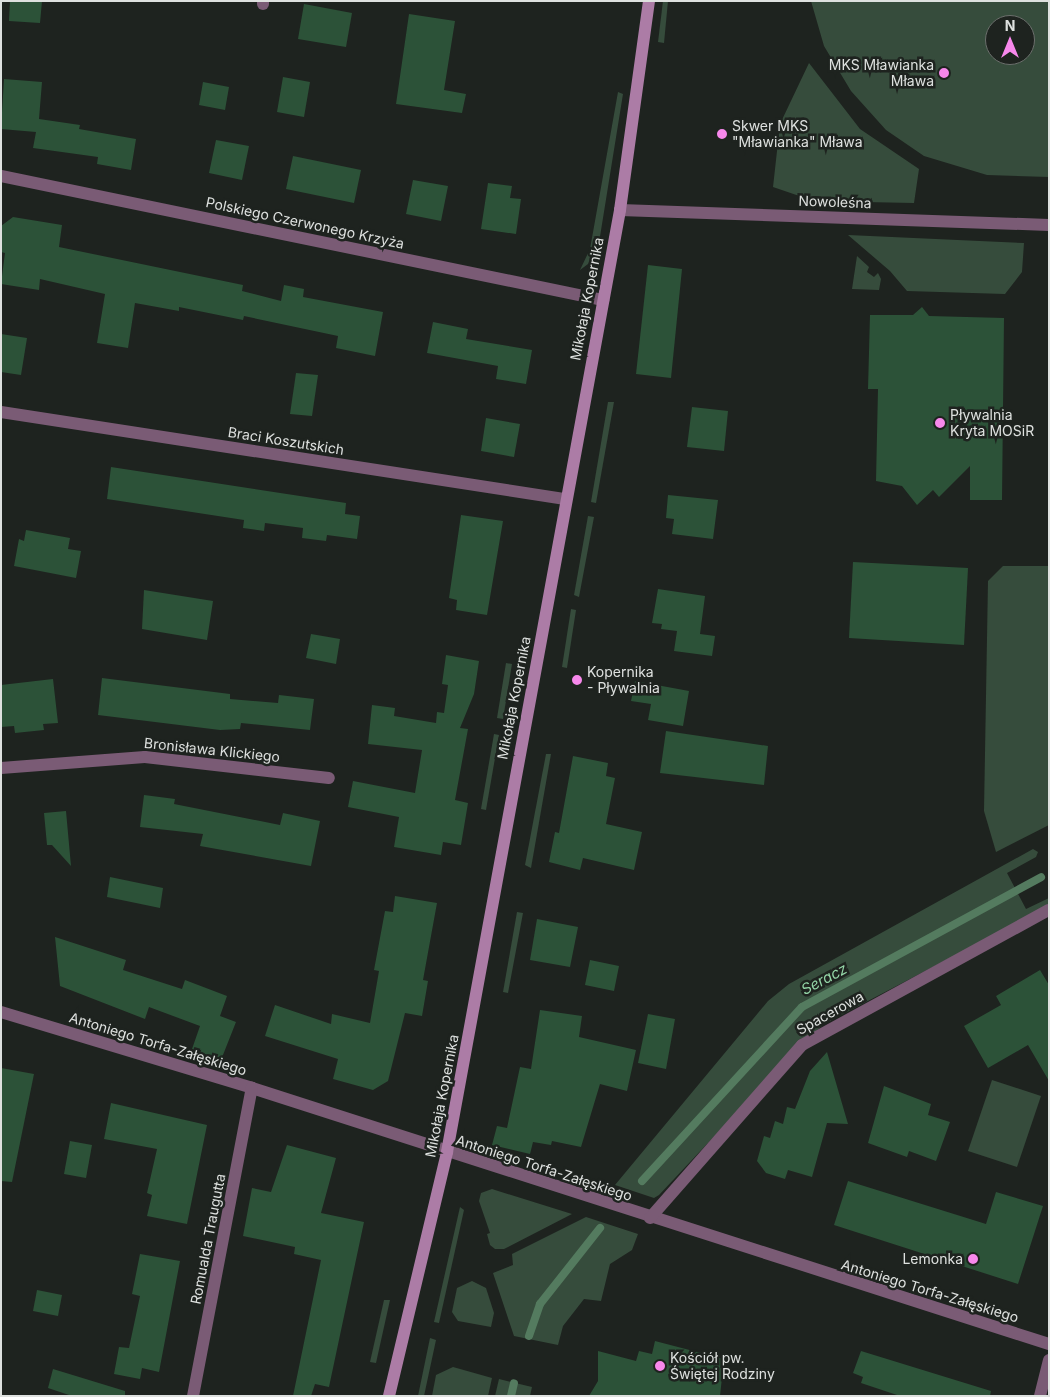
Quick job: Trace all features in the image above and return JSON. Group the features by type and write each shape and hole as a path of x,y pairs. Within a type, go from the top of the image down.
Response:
{"street":[{"name":"Mikołaja Kopernika","path":"389,1396 447,1152 565,499 620,210 648,1"},
{"name":"Polskiego Czerwonego Krzyża","path":"1,176 603,300"},
{"name":"Nowoleśna","path":"620,210 1049,225"},
{"name":"Braci Koszutskich","path":"1,412 565,499"},
{"name":"Bronisława Klickiego","path":"1,768 145,756 329,778"},
{"name":"Spacerowa","path":"650,1218 802,1045 1049,910"},
{"name":"Antoniego Torfa-Załęskiego","path":"1,1012 252,1088 650,1218 1049,1344"},
{"name":"Romualda Traugutta","path":"193,1396 252,1088"},
{"path":"1040,1396 1049,1360"}],"green space":[{"path":"663,1 668,1 664,43 658,42"},
{"name":"MKS Mławianka Mława","path":"811,1 1049,1 1049,177 987,175 924,156 886,130 851,91 824,46"},
{"path":"809,63 860,129 919,169 914,203 814,201 773,187 780,124"},
{"path":"618,92 623,94 598,249 592,261 580,270 590,249"},
{"path":"848,235 1024,243 1022,272 1005,294 907,291 890,271"},
{"path":"857,256 869,267 867,272 874,277 878,273 881,279 879,290 852,289"},
{"path":"608,402 614,402 596,503 591,502"},
{"path":"588,516 594,517 579,597 574,595"},
{"path":"1003,566 1049,566 1049,825 996,852 984,811 988,581"},
{"path":"571,609 576,610 567,668 562,667"},
{"path":"506,663 512,664 503,719 497,718"},
{"path":"494,734 499,735 486,810 481,809"},
{"path":"546,754 551,754 531,868 525,865"},
{"path":"1033,849 1038,852 1036,857 1007,873 1026,909 1049,898 1049,906 824,1024 800,1045 659,1195 654,1198 615,1185 768,1001 789,984"},
{"path":"517,912 523,913 508,993 503,992"},
{"path":"992,1080 1041,1096 1017,1167 968,1151"},
{"path":"492,1189 572,1214 504,1249 495,1249 490,1245 487,1234 490,1233 479,1201 481,1193"},
{"path":"460,1207 464,1210 439,1323 434,1322"},
{"path":"586,1217 638,1234 632,1250 610,1264 601,1301 584,1299 563,1326 558,1345 514,1336 493,1273 513,1265 512,1254"},
{"path":"472,1281 486,1288 494,1313 491,1327 458,1321 452,1312 457,1288"},
{"path":"384,1300 390,1300 376,1363 370,1362"},
{"path":"430,1338 436,1340 424,1396 418,1396"},
{"path":"453,1367 492,1378 488,1396 432,1396 436,1375"},
{"path":"499,1379 532,1387 530,1396 495,1396"}],"building":[{"path":"10,1 42,1 40,23 9,21"},
{"path":"304,4 352,13 346,47 298,39"},
{"path":"409,14 455,21 444,90 466,94 462,113 396,104"},
{"path":"283,77 310,82 304,117 277,112"},
{"path":"4,79 42,82 39,119 80,125 79,129 136,139 131,170 97,164 98,157 33,148 36,132 1,129"},
{"path":"203,82 229,87 225,110 199,105"},
{"path":"216,140 249,146 242,180 209,173"},
{"path":"293,156 361,170 354,203 286,189"},
{"path":"413,180 448,186 441,221 406,214"},
{"path":"488,183 512,186 510,198 521,199 516,234 481,229"},
{"path":"13,217 62,225 59,247 243,285 242,291 281,301 284,285 304,289 303,297 383,312 375,356 336,348 338,336 244,316 243,320 179,307 179,311 135,303 128,348 97,343 105,294 40,279 39,290 1,284 5,253 1,252 1,226"},
{"path":"648,265 682,269 671,378 636,374"},
{"name":"Pływalnia Kryta MOSiR","path":"922,307 929,316 1004,318 1002,500 970,500 970,466 939,497 933,490 917,505 902,486 876,481 878,389 868,389 870,315 913,315"},
{"path":"433,322 468,329 466,339 532,350 526,384 496,379 498,366 427,353"},
{"path":"1,334 27,338 21,375 1,372"},
{"path":"296,373 318,375 312,416 290,414"},
{"path":"692,407 728,411 724,451 687,447"},
{"path":"486,418 520,424 514,457 481,451"},
{"path":"111,467 346,503 345,514 360,516 357,539 327,535 326,541 302,538 303,528 265,523 264,531 243,528 244,520 107,499"},
{"path":"668,495 718,500 713,539 672,534 674,519 666,518"},
{"path":"461,515 503,521 487,615 456,610 457,600 449,598"},
{"path":"26,530 70,538 68,549 81,551 76,578 14,566 19,539 24,541"},
{"path":"853,562 968,568 964,645 849,638"},
{"path":"658,589 705,596 700,634 715,636 712,656 674,651 677,631 661,629 662,624 652,623"},
{"path":"144,590 213,601 207,640 142,629"},
{"path":"311,634 340,639 336,664 306,658"},
{"path":"446,655 479,661 474,694 460,728 468,729 455,800 468,803 461,845 443,842 441,855 394,847 399,817 348,807 353,781 415,793 422,750 368,744 372,705 395,708 394,716 436,723 437,712 444,713 448,685 442,684"},
{"path":"102,678 230,694 230,699 278,703 279,695 314,699 310,730 241,723 240,729 220,730 98,715"},
{"path":"53,679 58,723 43,724 44,730 15,733 14,726 1,727 1,685"},
{"path":"635,681 689,691 683,726 648,720 651,704 631,701"},
{"path":"666,731 768,746 764,785 660,773"},
{"path":"573,756 608,763 606,776 615,778 606,824 642,832 634,870 583,858 580,870 549,862 555,832 559,833"},
{"path":"144,795 175,799 174,804 280,825 283,813 320,821 311,866 200,846 203,834 140,827"},
{"path":"66,811 71,866 52,845 47,845 44,813"},
{"path":"110,877 163,888 160,908 107,897"},
{"path":"395,896 437,903 423,980 428,981 422,1016 405,1013 388,1081 373,1090 333,1079 338,1059 265,1036 275,1005 331,1024 332,1014 370,1023 379,971 374,970 385,911 393,912"},
{"path":"537,919 578,927 570,967 530,960"},
{"path":"55,937 126,960 123,970 182,989 185,980 227,996 220,1016 236,1022 221,1060 192,1049 200,1026 149,1007 145,1019 60,986"},
{"path":"590,960 619,966 614,991 585,985"},
{"path":"1040,970 1049,985 1049,1081 1028,1045 988,1068 964,1026 1001,1005 996,996"},
{"path":"540,1010 582,1016 579,1037 636,1050 627,1091 600,1084 581,1147 552,1141 551,1145 533,1142 530,1154 492,1145 497,1126 507,1128 520,1067 531,1069"},
{"path":"648,1014 675,1019 666,1069 638,1063"},
{"path":"827,1052 848,1124 827,1123 812,1177 788,1170 785,1179 766,1173 757,1161 764,1136 770,1138 775,1121 783,1124 787,1107 795,1109 810,1071"},
{"path":"1,1068 34,1074 12,1182 1,1181"},
{"path":"884,1086 931,1104 928,1115 950,1122 936,1161 909,1151 907,1157 868,1143"},
{"path":"111,1103 207,1125 187,1224 147,1216 152,1195 147,1193 157,1149 104,1139"},
{"path":"70,1141 92,1145 86,1178 64,1174"},
{"path":"287,1145 336,1158 321,1213 364,1222 329,1387 315,1384 311,1396 293,1396 321,1260 294,1254 295,1247 243,1236 252,1188 271,1192"},
{"path":"848,1181 986,1224 996,1192 1043,1206 1018,1284 834,1225"},
{"path":"140,1254 180,1261 159,1372 142,1368 140,1379 114,1374 119,1347 129,1348 140,1296 132,1294"},
{"path":"37,1290 62,1295 58,1316 33,1311"},
{"name":"Kościół pw. Świętej Rodziny","path":"655,1341 724,1359 720,1396 589,1396 598,1381 598,1351 636,1361 639,1351 652,1354"},
{"path":"861,1351 991,1391 990,1396 900,1396 861,1383 863,1377 853,1373"},
{"path":"53,1369 125,1391 125,1396 72,1396 48,1388"}],"waterway":[{"name":"Seracz","path":"642,1181 802,1007 1041,877"},
{"name":"Seracz","path":"529,1336 540,1304 600,1228"},
{"name":"Seracz","path":"511,1396 514,1383"}],"place":[{"name":"MKS Mławianka Mława","path":"944,73"},
{"name":"Skwer MKS \"Mławianka\" Mława","path":"722,134"},
{"name":"Pływalnia Kryta MOSiR","path":"940,423"},
{"name":"Kopernika - Pływalnia","path":"577,680"},
{"name":"Lemonka","path":"973,1259"},
{"name":"Kościół pw. Świętej Rodziny","path":"660,1366"}]}
